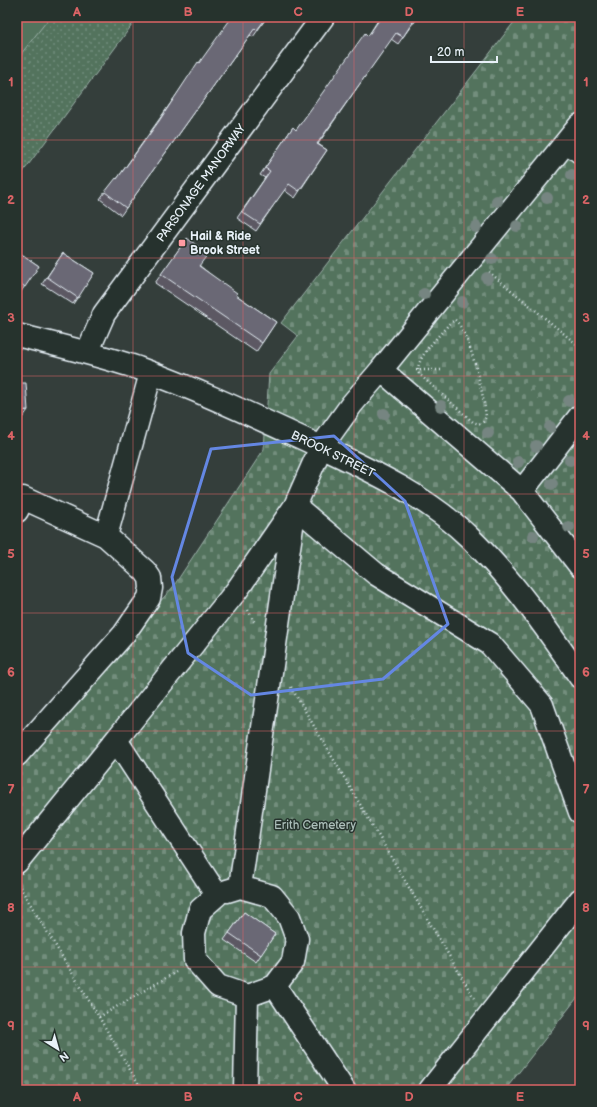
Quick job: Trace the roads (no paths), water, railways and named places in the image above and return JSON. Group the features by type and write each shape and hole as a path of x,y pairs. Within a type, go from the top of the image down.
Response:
{"street":[{"name":"PARSONAGE MANORWAY","path":"87,353 104,314 323,17"},
{"path":"17,862 237,590 295,506 321,447 352,404 472,258 576,139"},
{"name":"BROOK STREET","path":"17,335 87,353 151,373 229,404 369,470 426,503 469,537 496,566 548,632 580,677"},
{"path":"381,370 522,491 580,566"},
{"path":"106,536 151,373"},
{"path":"522,491 580,416"},
{"path":"17,511 23,498 106,536 145,570 150,578 151,588 149,598 124,634 17,755"},
{"path":"240,887 272,655 295,506"},
{"path":"295,506 376,574 490,644 542,705 580,812"},
{"path":"116,740 216,895"},
{"path":"240,887 272,896 289,917 297,939 292,962 275,986 247,996 218,986 196,960 194,933 200,910 216,895 240,887"},
{"path":"430,1090 580,900"},
{"path":"275,986 344,1090"},
{"path":"245,1090 247,996"}],"place":[{"name":"Hail & Ride Brook Street","path":"182,243"}],"park label":[{"name":"Erith Cemetery","path":"315,825"}]}
